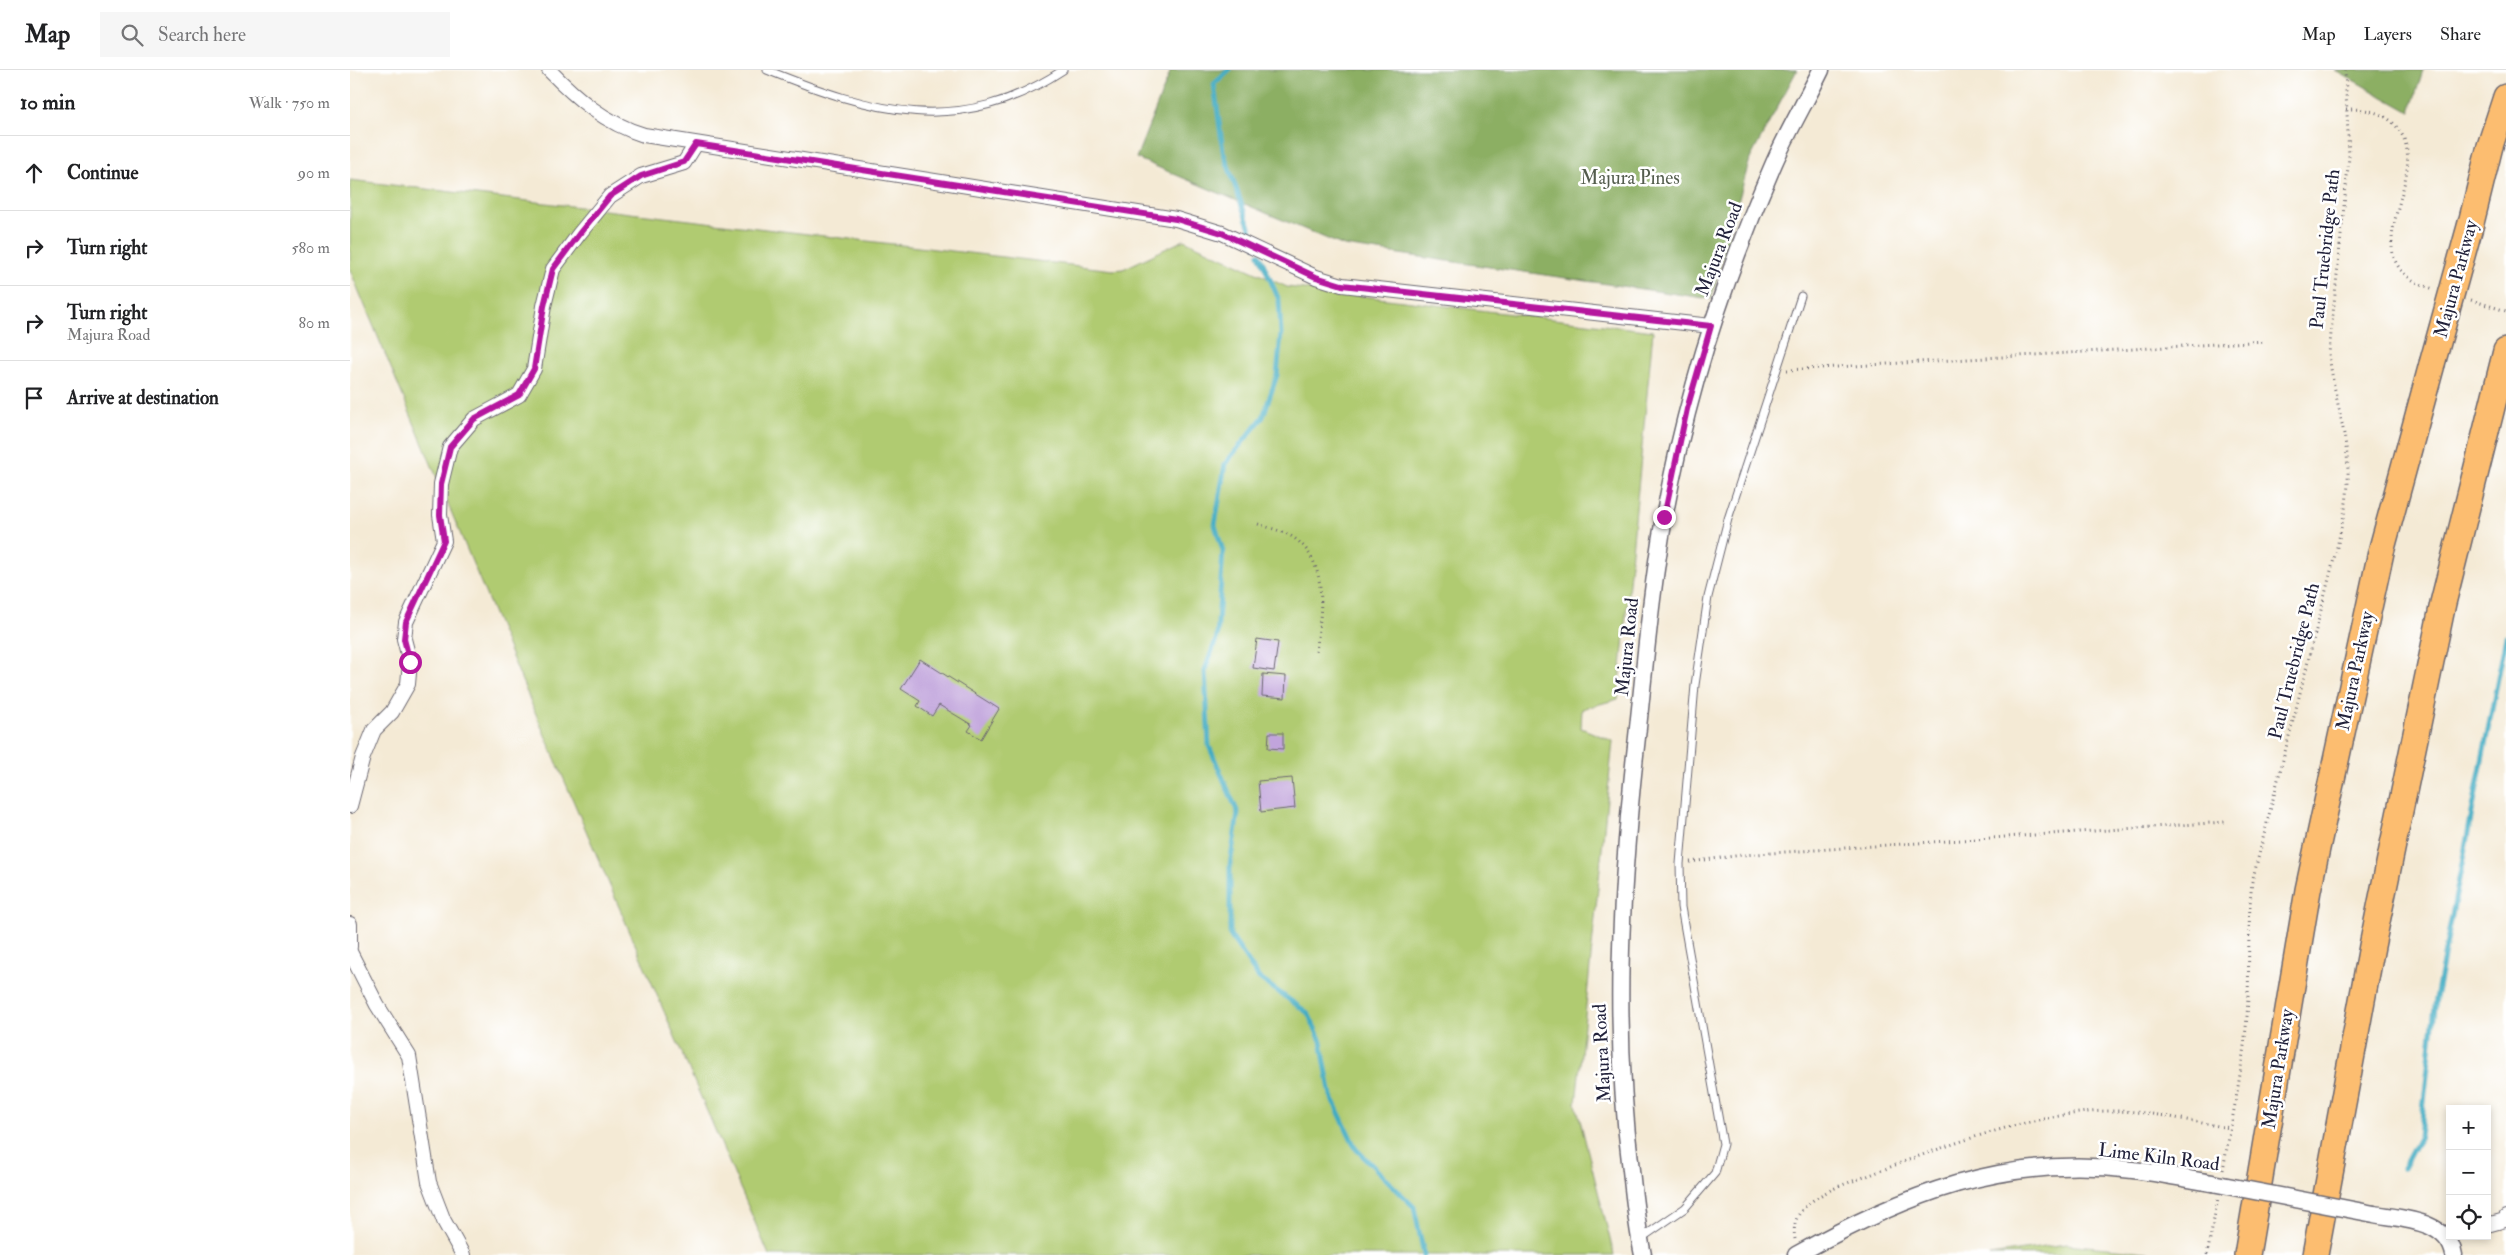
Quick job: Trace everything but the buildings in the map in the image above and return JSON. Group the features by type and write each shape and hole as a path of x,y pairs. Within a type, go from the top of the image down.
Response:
{"highway":[{"name":"Majura Parkway","path":"2247,1255 2310,880 2381,552 2471,224 2490,146 2506,97"},
{"path":"2315,1255 2372,946 2443,604 2506,351"}],"street":[{"path":"549,70 580,100 614,124 644,135 1176,219 1222,233 1316,277 1342,285 1711,326"},
{"name":"Majura Road","path":"1641,1247 1620,1068 1619,944 1648,628 1657,562 1687,409 1711,326 1742,240 1776,160 1821,70"},
{"path":"350,806 363,757 374,730 392,712 408,684 410,662 404,639 406,622 444,541 440,515 441,484 450,447 474,419 519,395 534,369 544,306 553,269 579,234 610,196 641,176 684,162 696,144"},
{"path":"350,924 350,947"},
{"path":"350,952 377,1005 409,1056 429,1182 444,1221 463,1255"},
{"name":"Lime Kiln Road","path":"1799,1253 1862,1219 1948,1184 1998,1173 2043,1169 2104,1168 2132,1170 2433,1226 2454,1244"},
{"path":"2491,1224 2504,1220 2506,1217"}],"lane":[{"path":"766,70 852,101 919,113 946,113 971,110 1004,100 1037,86 1063,70"},
{"path":"1641,1247 1686,1208 1715,1173 1723,1144 1681,907 1680,864 1695,685 1708,596 1728,519 1801,296"}],"path":[{"name":"Paul Truebridge Path","path":"2207,1255 2217,1185 2230,1128 2244,1047 2247,1013 2249,912 2252,882 2338,543 2348,488 2344,437 2329,353 2349,157 2345,70"},
{"path":"2346,108 2371,110 2384,115 2404,137 2409,155 2408,167 2393,225 2392,252 2397,263 2411,280 2444,292"},
{"path":"2461,297 2506,311"},
{"path":"1776,371 2266,341"},
{"path":"1258,524 1293,537 1311,554 1319,583 1322,612 1316,652"},
{"path":"1680,864 1742,855 2225,822"},
{"path":"1799,1253 1794,1230 1796,1217 1805,1207 1821,1196 1918,1156 1986,1135 2050,1118 2114,1111 2230,1128"}],"green space":[{"name":"Majura Pines","path":"1171,70 1797,70 1750,159 1711,299 1344,246 1136,158"},
{"path":"2335,70 2423,70 2410,112"},
{"path":"350,180 1113,270 1123,269 1184,240 1287,287 1653,331 1618,699 1582,709 1581,728 1613,741 1576,1104 1614,1255 769,1255 535,712 350,270"},
{"path":"2066,1244 2167,1254 1990,1255"}],"waterway":[{"path":"1229,70 1214,84 1223,151 1256,246"},
{"path":"1259,254 1279,300 1281,334 1277,375 1263,417 1225,464 1215,525 1223,551 1217,637 1205,670 1209,746 1238,813 1230,865 1230,935 1259,978 1308,1013 1321,1041 1331,1096 1356,1149 1414,1207 1424,1255"},
{"path":"2403,1168 2420,1136 2436,998 2506,637"}],"route":[{"path":"410,662 404,639 406,622 444,541 440,515 441,484 450,447 474,419 519,395 534,369 544,306 553,269 579,234 610,196 641,176 684,162 696,144 847,166 1176,219 1222,233 1257,248 1306,273 1342,285 1711,326 1687,409 1664,517"}]}
